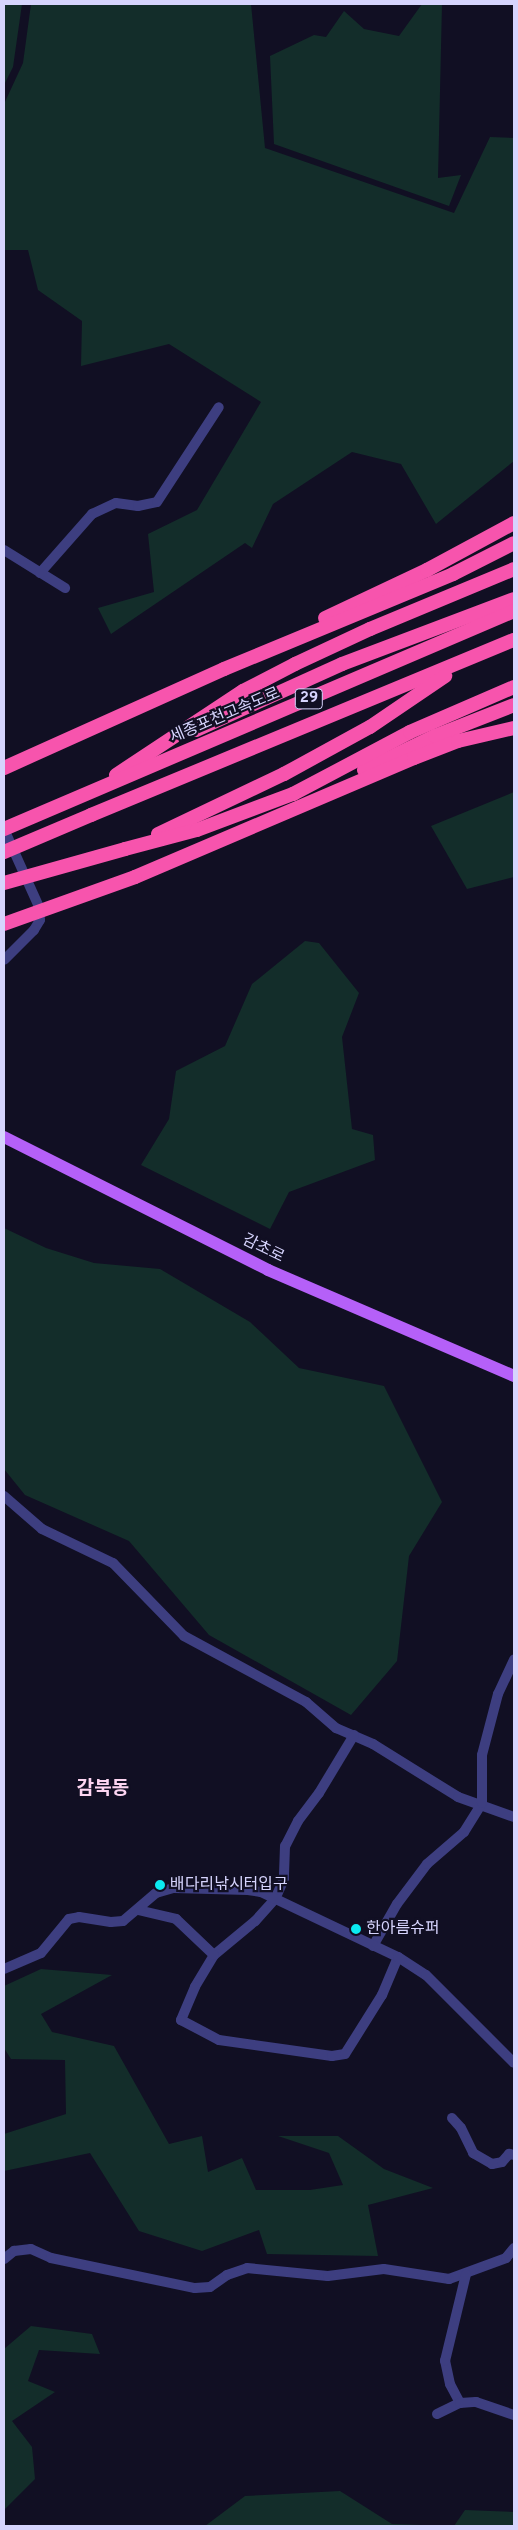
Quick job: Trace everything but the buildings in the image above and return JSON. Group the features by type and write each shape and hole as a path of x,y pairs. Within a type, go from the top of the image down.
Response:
{"highway":[{"path":"67,739 145,698 379,594 514,523"},
{"path":"4,768 67,739 453,574 514,543"},
{"path":"84,795 243,691 295,664 514,569"},
{"path":"157,748 342,664 514,599"},
{"name":"세종포천고속도로","path":"4,829 514,611"},
{"name":"29","path":"4,852 514,640"},
{"path":"125,849 284,774 370,727 470,659"},
{"path":"4,883 197,830 293,794 410,732 514,687"},
{"path":"195,852 436,736 514,704"},
{"path":"4,924 135,877 449,744 514,728"}],"main road":[{"name":"감초로","path":"4,1137 268,1270 514,1376"}],"street":[{"path":"40,573 92,514 116,504 138,506 157,502 219,407"},
{"path":"4,550 65,588"},
{"path":"4,829 39,907 40,920 34,930 4,960"},
{"path":"4,1496 42,1530 113,1563 184,1636 306,1702 336,1728 373,1744 458,1797 482,1803 514,1817"},
{"path":"374,1946 397,1904 427,1864 464,1832 482,1803 482,1755 498,1694 514,1660"},
{"path":"354,1735 319,1793 298,1821 286,1846 284,1879 275,1899 255,1922 214,1955 195,1987 181,2020 219,2040 332,2056 345,2054 366,2015 382,1995 398,1957"},
{"path":"4,1969 40,1953 69,1919 79,1917 111,1922 123,1921 156,1894 174,1888 248,1890 275,1899 398,1957 426,1975 455,2001 514,2063"},
{"path":"138,1910 176,1919 214,1955"},
{"path":"452,2118 461,2128 473,2153 492,2164 502,2162 509,2154 514,2155"},
{"path":"4,2258 14,2252 31,2249 51,2258 195,2288 210,2287 227,2275 247,2268 328,2276 384,2269 449,2279 506,2258 514,2248"},
{"path":"506,2258 514,2266"},
{"path":"460,2403 450,2384 445,2361 466,2274"},
{"path":"437,2414 460,2403 476,2402 514,2415"}],"green space":[{"path":"4,4 22,4 13,67 4,85"},
{"path":"31,4 251,4 265,148 454,213 490,137 514,138 514,461 436,524 401,464 352,452 273,504 252,548 245,543 111,634 98,608 154,592 148,534 197,510 261,402 169,344 81,366 82,321 38,290 28,250 4,250 4,104 23,63"},
{"path":"422,4 442,4 438,178 461,175 449,206 274,144 270,56 314,35 326,37 344,11 364,29 399,36"},
{"path":"514,792 514,877 467,889 431,826"},
{"path":"305,941 319,943 359,993 342,1037 352,1129 373,1135 375,1160 289,1192 270,1229 141,1165 169,1119 176,1071 225,1046 252,984"},
{"path":"4,1228 46,1248 94,1263 160,1269 250,1322 299,1368 384,1386 442,1502 409,1556 397,1661 351,1715 209,1635 129,1541 25,1495 4,1469"},
{"path":"41,1969 112,1975 41,2014 52,2032 114,2046 169,2144 202,2136 208,2172 242,2158 256,2190 310,2190 343,2185 329,2153 278,2136 338,2136 384,2169 433,2188 368,2205 378,2256 267,2254 259,2230 202,2251 139,2231 90,2153 4,2171 4,2134 66,2114 65,2060 11,2059 4,2048 4,1986"},
{"path":"31,2326 92,2334 100,2354 39,2350 28,2381 55,2392 12,2421 32,2447 35,2479 4,2510 4,2349"},
{"path":"340,2491 392,2524 453,2526 205,2526 245,2496"},
{"path":"465,2510 514,2512 514,2526 454,2526"}],"place":[{"name":"배다리낚시터입구","path":"160,1885"},
{"name":"한아름슈퍼","path":"356,1929"}],"district":[{"name":"감북동","path":"103,1790"}]}
